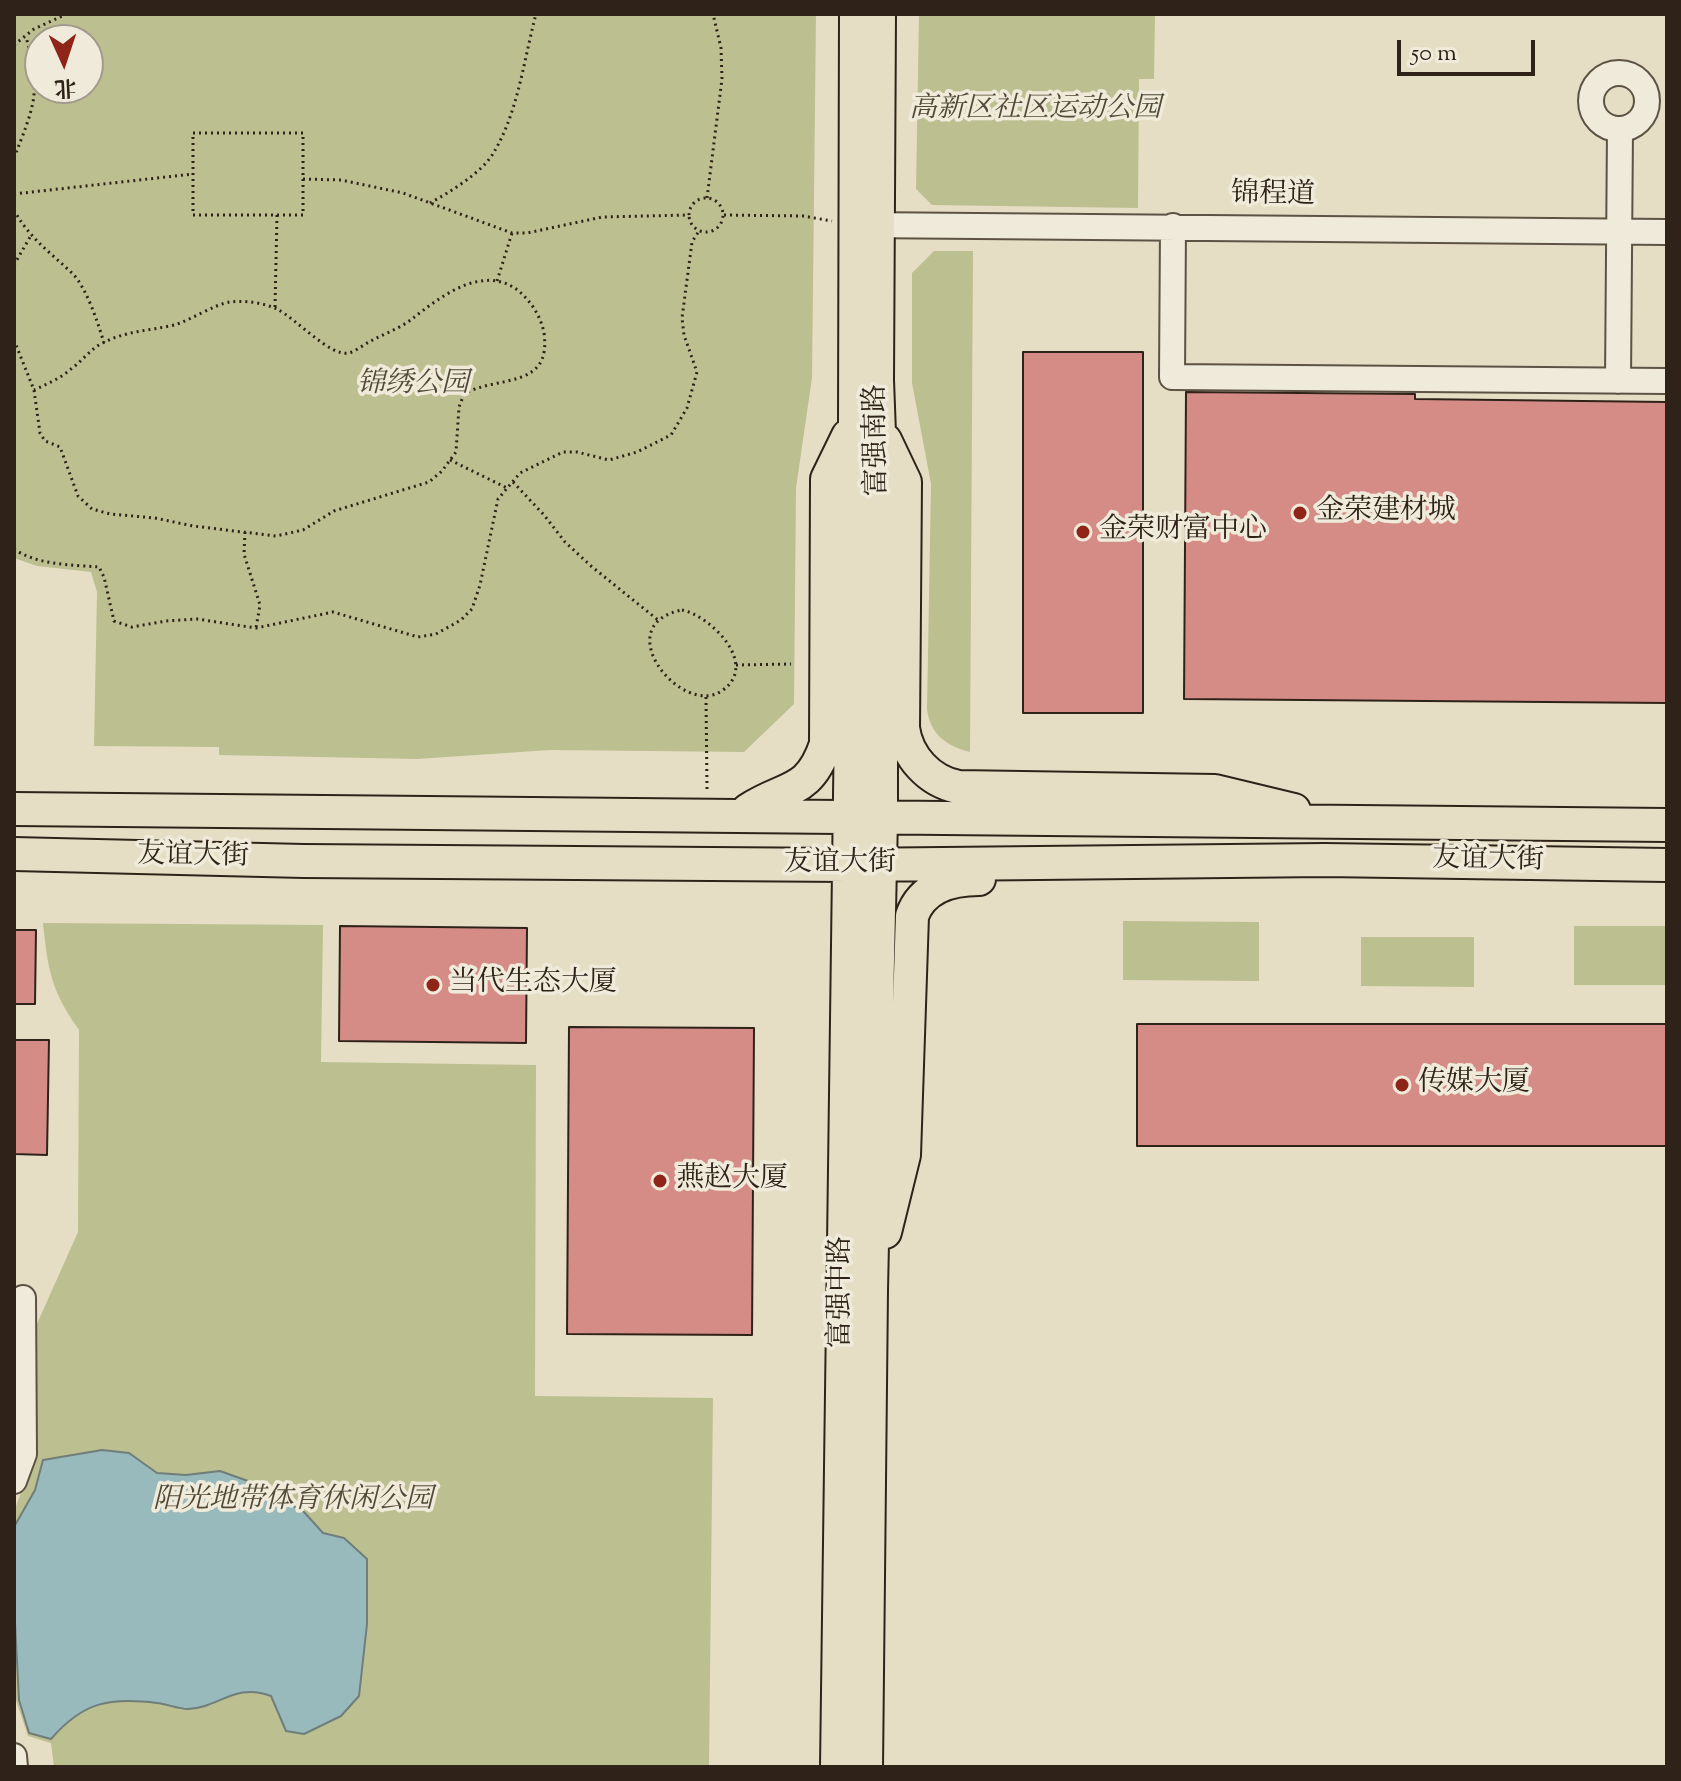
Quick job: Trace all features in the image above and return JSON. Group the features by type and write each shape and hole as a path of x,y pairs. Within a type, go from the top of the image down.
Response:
{"main road":[{"name":"富强南路","path":"849,816 867,423 867,225 856,14"},
{"name":"富强南路","path":"867,225 879,14"},
{"name":"富强南路","path":"867,423 881,487 880,865"},
{"path":"723,815 795,788 816,768 826,744 827,479 867,423 905,482 903,728 911,752 934,779 958,787 1215,791 1355,824"},
{"name":"友谊大街","path":"14,809 1667,825"},
{"name":"富强中路","path":"837,1767 849,816"},
{"name":"友谊大街","path":"14,854 304,861 847,865 1325,860 1667,865"},
{"path":"871,1290 903,1167 910,933 912,916 923,896 943,884 966,879 1241,875 1325,860"},
{"name":"富强中路","path":"866,1767 871,1290 880,865"}],"street":[{"path":"1627,74 1657,104 1635,124 1620,129 1605,125 1594,114 1591,96 1601,80 1609,75 1627,74"},
{"path":"1618,381 1620,129"},
{"name":"锦程道","path":"867,225 1667,232"},
{"path":"1173,226 1172,377 1667,381"},
{"path":"14,1481 24,1454 19,1423 23,1298"},
{"path":"14,1756 15,1767"}],"path":[{"path":"45,24 67,14"},
{"path":"430,203 470,176 493,155 512,110 536,14"},
{"path":"707,198 722,79 721,48 713,14"},
{"path":"14,158 32,104"},
{"path":"193,133 303,133 303,179 303,215 193,215 193,133"},
{"path":"14,194 193,174"},
{"path":"303,179 341,180 403,193 512,233 527,233 602,217 689,215"},
{"path":"707,198 719,203 724,215 718,228 706,232 699,231 689,215 694,203 707,198"},
{"path":"14,210 30,236 75,276 98,321 104,343"},
{"path":"275,308 277,215"},
{"path":"724,215 803,216 867,225"},
{"path":"14,549 21,554 64,565 99,567 114,621 132,627 197,619 256,628 333,612 418,637 436,634 461,620 472,609 498,499 520,473 563,452 609,460 637,452 671,435 687,408 697,372 684,335 682,318 692,242 699,231"},
{"path":"497,281 512,233"},
{"path":"14,265 30,236"},
{"path":"14,340 34,390 40,433 45,441 60,447 78,496 92,509 276,536 303,530 334,511 429,482 456,452 459,407 464,394 478,386 521,378 535,372 541,361 544,335 540,318 528,299 513,287 497,281 460,287 437,299 411,319 347,353 335,352 275,308 254,302 227,302 172,325 127,333 104,343 70,371 34,390"},
{"path":"450,460 507,488"},
{"path":"513,482 565,542 658,620"},
{"path":"245,532 244,554 260,605 256,628"},
{"path":"669,612 694,612 734,652 736,665 734,677 716,695 690,695 658,667 651,656 648,643 651,630 669,612"},
{"path":"736,665 791,664"},
{"path":"706,697 723,815"}],"green space":[{"name":"锦绣公园","path":"14,14 816,14 812,378 796,488 794,704 744,752 550,750 417,759 219,755 219,747 94,746 97,592 91,572 37,566 14,558"},
{"name":"高新区社区运动公园","path":"919,14 1155,14 1154,79 1139,79 1138,208 932,205 916,189"},
{"path":"934,251 973,251 970,752 941,738 932,725 927,709 931,484 912,383 912,273"},
{"path":"1123,921 1259,922 1259,981 1123,980"},
{"name":"阳光地带体育休闲公园","path":"43,923 323,925 321,1062 536,1065 535,1396 713,1398 709,1767 54,1767 51,1743 28,1736 16,1700 14,1512 33,1458 32,1335 78,1232 79,1030 52,980"},
{"path":"1574,926 1667,926 1667,985 1574,985"},
{"path":"1361,937 1474,937 1474,987 1361,986"}],"water":[{"path":"102,1450 129,1453 157,1473 186,1475 220,1471 248,1481 304,1512 323,1533 344,1538 367,1559 367,1624 359,1696 341,1716 304,1734 286,1731 271,1696 247,1692 188,1709 140,1701 111,1702 74,1717 51,1739 29,1733 19,1700 14,1527 35,1490 43,1460"}],"building":[{"name":"金荣财富中心","path":"1023,352 1143,352 1143,713 1023,713"},
{"path":"1186,392 1415,394 1415,399 1667,402 1667,703 1184,699"},
{"name":"当代生态大厦","path":"340,926 527,928 526,1043 339,1041"},
{"path":"14,930 36,930 35,1004 14,1004"},
{"name":"传媒大厦","path":"1137,1024 1667,1024 1667,1146 1137,1146"},
{"name":"燕赵大厦","path":"569,1027 754,1028 752,1335 567,1334"},
{"path":"14,1040 49,1040 47,1155 14,1154"}],"place":[{"name":"金荣建材城","path":"1300,513"},
{"name":"金荣财富中心","path":"1083,532"},
{"name":"当代生态大厦","path":"433,985"},
{"name":"传媒大厦","path":"1402,1085"},
{"name":"燕赵大厦","path":"660,1181"}]}
